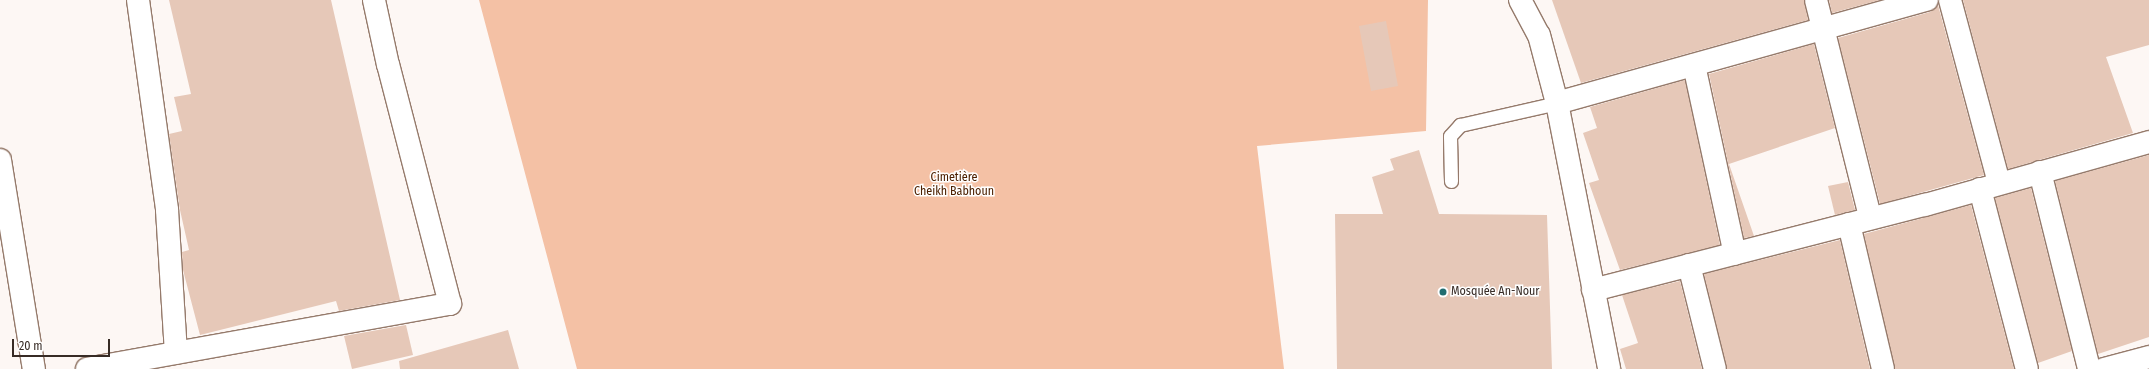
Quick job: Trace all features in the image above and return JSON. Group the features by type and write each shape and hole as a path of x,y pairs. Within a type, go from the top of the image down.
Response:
{"street":[{"path":"138,0 167,210 176,353"},
{"path":"87,369 450,304 388,65 374,0"},
{"path":"1520,0 1539,35 1557,103 1609,369"},
{"path":"1816,0 1870,217"},
{"path":"1557,103 1927,0"},
{"path":"1950,0 2027,369"},
{"path":"1694,65 1735,254"},
{"path":"1593,290 1849,224 1870,217 2149,142"},
{"path":"0,160 34,369"},
{"path":"2040,172 2089,369"},
{"path":"1849,224 1883,369"},
{"path":"1690,265 1715,369"},
{"path":"2104,369 2149,357"}],"lane":[{"path":"1451,181 1450,136 1460,124 1557,103"}],"green space":[{"name":"Cimetière Cheikh Babhoun","path":"479,0 1428,0 1426,131 1257,146 1284,369 577,369"}],"building":[{"path":"169,0 331,0 400,300 339,311 336,301 200,335 183,270 182,252 189,250 180,210 169,134 182,131 174,97 191,94"},
{"path":"1552,0 1804,0 1808,20 1581,83"},
{"path":"1829,0 1880,0 1832,13"},
{"path":"1963,0 2149,0 2149,45 2106,57 2133,133 2008,169"},
{"path":"1938,5 1984,175 1880,204 1838,38 1930,12"},
{"path":"1386,21 1398,86 1371,91 1359,26"},
{"path":"1814,44 1835,128 1729,164 1754,236 1744,238 1709,74"},
{"path":"1685,80 1720,245 1620,270 1589,183 1599,180 1583,133 1597,128 1590,107"},
{"name":"Mosquée An-Nour","path":"1419,150 1439,214 1547,215 1552,369 1337,369 1335,214 1383,214 1372,177 1394,170 1390,159"},
{"path":"2149,155 2149,337 2098,354 2055,181"},
{"path":"1848,182 1855,210 1835,215 1828,186"},
{"path":"2031,188 2072,351 2038,363 1995,198"},
{"path":"1971,205 2014,369 1895,369 1864,234"},
{"path":"1840,240 1870,369 1727,369 1704,274"},
{"path":"1680,281 1702,369 1626,369 1620,349 1638,343 1622,295"},
{"path":"406,325 413,355 352,369 344,336"},
{"path":"508,330 519,369 400,369 399,361"}],"place":[{"name":"Mosquée An-Nour","path":"1443,292"}]}
